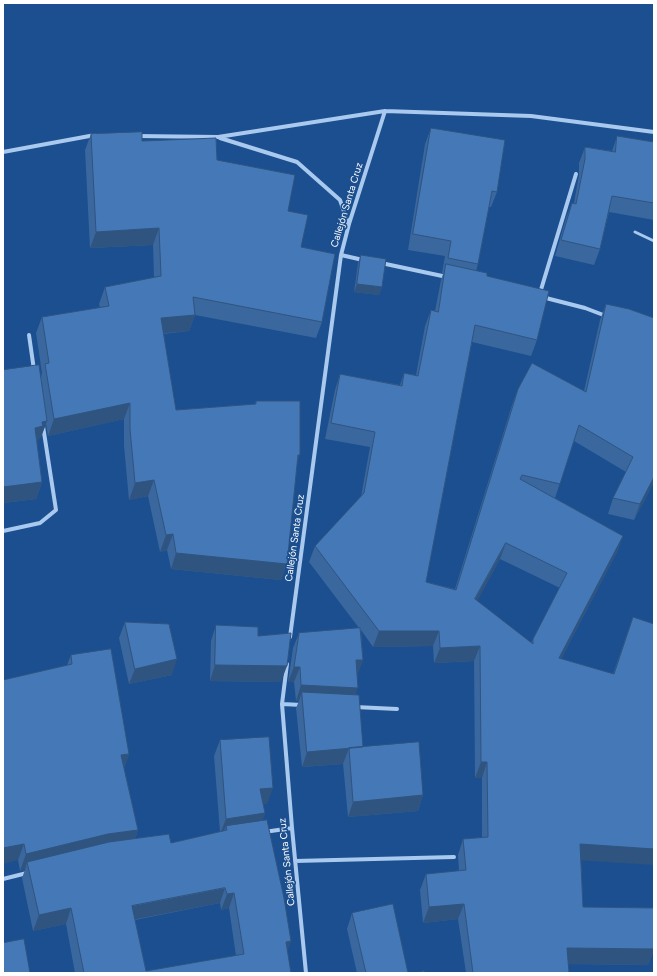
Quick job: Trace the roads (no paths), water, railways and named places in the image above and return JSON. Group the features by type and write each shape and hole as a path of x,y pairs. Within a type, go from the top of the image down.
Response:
{"street":[{"path":"134,136 218,137 385,111 531,116 654,132"},
{"name":"Callejón Santa Cruz","path":"290,644 341,255 348,224 385,111"},
{"path":"3,152 89,135 104,135"},
{"path":"218,137 297,162 340,200 348,224"},
{"path":"539,297 576,174"},
{"path":"341,255 371,261"},
{"path":"379,263 455,279"},
{"path":"532,295 585,308 613,318"},
{"path":"29,335 35,373"},
{"path":"3,531 40,523 56,510 42,418"},
{"name":"Callejón Santa Cruz","path":"288,659 282,704 306,973"},
{"path":"282,704 305,705"},
{"path":"351,707 397,709"},
{"path":"260,832 292,828"},
{"path":"295,861 454,857"},
{"path":"3,879 34,871"}],"lane":[{"path":"635,232 654,241"}]}
